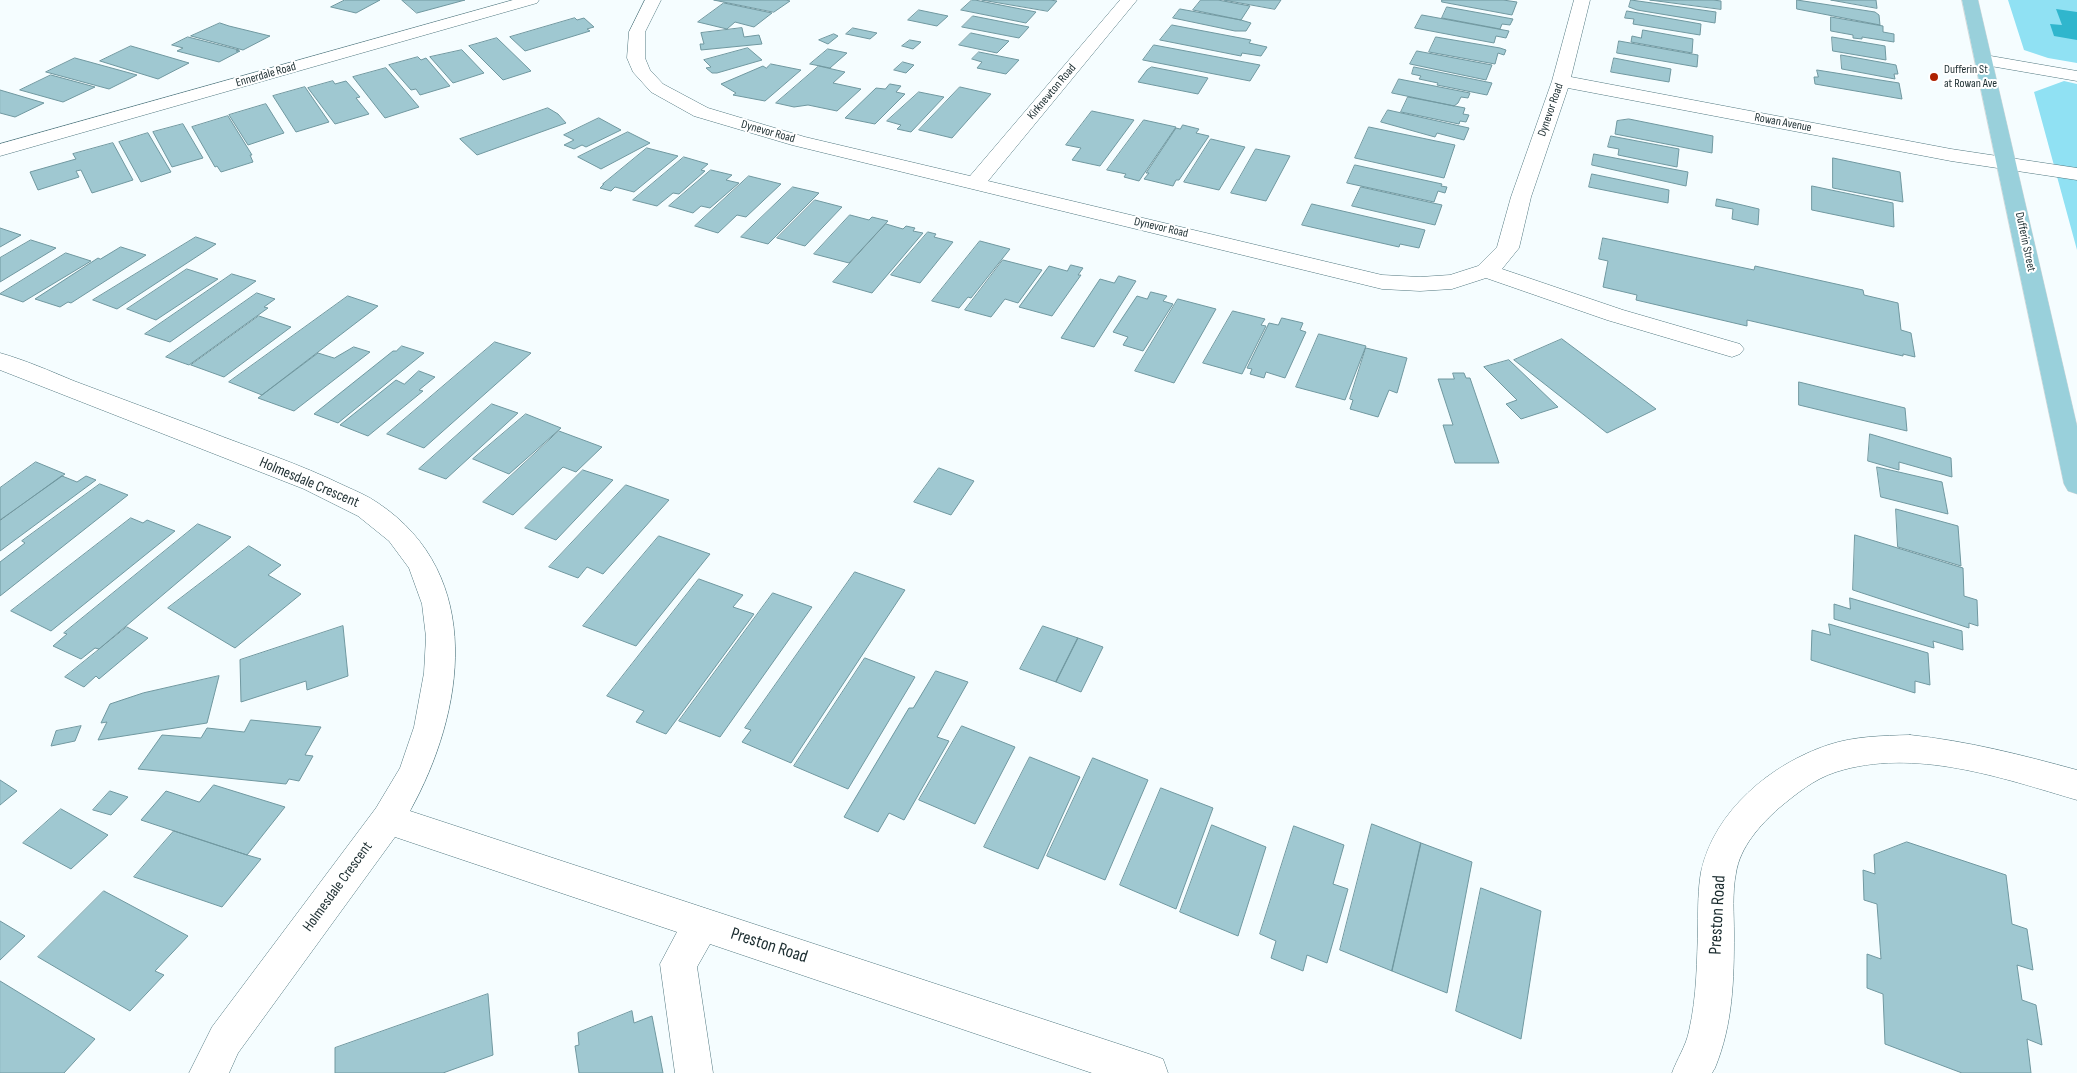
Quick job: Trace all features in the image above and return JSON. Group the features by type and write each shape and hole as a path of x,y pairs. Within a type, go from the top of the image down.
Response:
{"main road":[{"name":"Dufferin Street","path":"1970,0 1985,60 2006,164 2013,187 2077,484"}],"street":[{"name":"Ennerdale Road","path":"0,150 531,0"},
{"name":"Dynevor Road","path":"653,0 636,32 636,58 642,72 657,88 678,101 702,112 774,134 1382,282 1420,284 1452,282 1486,271 1499,260 1508,248 1521,197 1561,81 1582,0"},
{"name":"Kirknewton Road","path":"974,184 1129,0"},
{"path":"1985,60 2077,76"},
{"name":"Rowan Avenue","path":"1561,81 2006,164 2077,174"},
{"path":"1486,271 1616,315 1732,349"},
{"name":"Holmesdale Crescent","path":"0,361 331,489 368,509 399,534 422,564 436,604 441,638 439,673 430,727 414,773 388,819 225,1040 208,1073"},
{"name":"Preston Road","path":"1691,1073 1699,1062 1712,1012 1716,964 1717,882 1724,856 1736,830 1775,787 1826,759 1857,751 1898,748 1950,753 2027,770 2077,785"},
{"name":"Preston Road","path":"388,819 1149,1073"},
{"path":"694,1073 678,964 702,924"}],"shaded area":[{"path":"2008,0 2077,0 2077,63 2048,58 2024,50"},
{"path":"2056,9 2077,12 2077,40 2054,36 2050,24 2062,25"},
{"path":"2064,81 2077,84 2077,250 2034,92"}],"building":[{"path":"345,0 380,0 356,13 331,7"},
{"path":"402,0 465,0 417,13"},
{"path":"714,0 786,0 790,1 774,12"},
{"path":"972,0 1036,12 1026,23 961,10"},
{"path":"982,0 1050,0 1057,1 1048,11"},
{"path":"1201,0 1218,0 1250,6 1241,20 1193,10"},
{"path":"1224,0 1281,0 1275,9"},
{"path":"1442,0 1503,0 1517,2 1512,15 1442,2"},
{"path":"1631,0 1716,12 1715,23 1637,10 1629,7"},
{"path":"1650,0 1721,1 1721,9"},
{"path":"1797,0 1875,12 1879,15 1880,25 1797,9"},
{"path":"1831,0 1876,0 1877,8"},
{"path":"724,3 772,13 754,27 735,22 727,29 698,22"},
{"path":"1447,7 1513,19 1510,25 1502,24 1500,29 1442,18"},
{"path":"1180,9 1251,23 1246,31 1235,31 1173,18"},
{"path":"919,10 948,16 937,26 908,20"},
{"path":"1627,11 1701,24 1700,35 1633,24 1634,19 1625,18"},
{"path":"1422,15 1509,31 1506,38 1496,36 1494,43 1415,28"},
{"path":"973,16 1029,27 1019,38 962,27"},
{"path":"1831,17 1883,26 1883,32 1894,34 1894,42 1862,37 1862,39 1853,38 1853,35 1831,31"},
{"path":"575,18 577,20 584,18 594,27 587,29 590,31 525,51 510,37"},
{"path":"220,23 270,36 243,50 191,36"},
{"path":"1172,25 1251,40 1249,43 1267,47 1261,56 1242,53 1241,56 1160,40"},
{"path":"742,28 744,37 759,35 762,44 701,50 700,44 704,44 701,33"},
{"path":"853,28 877,33 870,39 846,34"},
{"path":"1643,30 1693,39 1692,53 1631,42 1632,36 1641,38"},
{"path":"971,33 1009,41 997,53 959,45"},
{"path":"834,34 838,36 828,44 819,40"},
{"path":"188,37 240,51 219,62 177,51 183,48 172,45"},
{"path":"1436,37 1506,50 1504,55 1498,53 1495,64 1429,52"},
{"path":"1832,37 1885,46 1886,60 1833,51"},
{"path":"497,38 531,71 503,80 469,46"},
{"path":"910,40 921,42 913,49 902,46"},
{"path":"1619,41 1698,55 1697,67 1617,53"},
{"path":"1154,45 1260,65 1250,81 1143,60"},
{"path":"131,46 189,63 158,79 100,61"},
{"path":"748,48 762,60 717,73 712,73 706,68 711,67 704,60"},
{"path":"828,49 847,53 830,68 810,64"},
{"path":"462,50 484,73 453,83 430,57"},
{"path":"1417,51 1492,65 1486,80 1410,64"},
{"path":"979,52 1019,60 1006,74 977,68 982,62 972,59"},
{"path":"1841,55 1896,65 1898,74 1894,74 1895,79 1842,69"},
{"path":"418,57 421,60 426,58 450,86 420,95 416,89 411,90 389,65"},
{"path":"75,58 137,75 109,89 46,72"},
{"path":"1614,58 1671,69 1669,82 1611,72"},
{"path":"903,62 914,65 906,73 894,70"},
{"path":"771,64 801,70 765,101 733,95 736,93 721,84 763,66 766,68"},
{"path":"819,66 845,72 833,83 861,89 837,111 808,105 794,107 776,103"},
{"path":"1152,67 1208,78 1198,94 1138,82 1147,70"},
{"path":"1414,67 1492,83 1487,95 1437,85 1438,83 1419,79 1421,76 1412,74"},
{"path":"386,68 419,107 385,118 353,77"},
{"path":"1817,70 1899,83 1902,99 1815,84 1814,77 1818,77"},
{"path":"51,75 95,87 63,102 20,90"},
{"path":"1399,79 1470,93 1468,98 1461,97 1454,106 1392,93"},
{"path":"333,81 335,84 346,81 360,97 356,98 369,114 335,124 308,88"},
{"path":"890,84 901,86 896,92 905,94 875,124 845,118 876,88 885,89"},
{"path":"305,87 329,122 296,132 273,96"},
{"path":"960,87 991,94 952,138 919,130"},
{"path":"0,90 44,103 15,117 0,113"},
{"path":"919,92 944,97 911,132 897,129 901,125 887,121"},
{"path":"1408,97 1465,108 1463,114 1469,115 1466,122 1460,121 1459,124 1401,112"},
{"path":"266,104 284,133 248,145 229,115"},
{"path":"548,108 558,114 566,123 477,155 460,139"},
{"path":"1388,110 1469,128 1464,140 1437,133 1435,137 1381,122"},
{"path":"1092,111 1134,120 1100,166 1072,160 1081,148 1066,145"},
{"path":"228,116 252,155 250,155 253,162 221,172 217,166 215,167 192,127"},
{"path":"599,118 621,130 586,147 582,145 574,149 564,145 574,140 564,135"},
{"path":"1629,119 1713,136 1712,153 1615,134 1617,121"},
{"path":"1144,120 1176,127 1139,181 1124,177 1126,174 1107,170"},
{"path":"183,124 203,158 172,167 153,132"},
{"path":"1183,125 1199,129 1196,133 1209,136 1179,180 1176,180 1173,186 1144,179 1176,128 1180,129"},
{"path":"1369,127 1455,145 1444,178 1355,158"},
{"path":"628,132 650,143 601,169 578,157"},
{"path":"148,133 171,172 141,182 119,142"},
{"path":"1611,136 1679,149 1677,167 1618,155 1619,149 1608,147"},
{"path":"1211,139 1245,147 1219,190 1184,182"},
{"path":"113,143 133,180 92,193 81,170 76,171 79,177 38,190 30,172 76,159 73,154"},
{"path":"647,148 678,156 634,192 615,187 611,191 600,188 603,184"},
{"path":"1256,149 1290,156 1266,201 1231,193"},
{"path":"1594,154 1688,172 1686,186 1592,165"},
{"path":"684,157 708,164 701,170 705,171 679,194 673,193 657,206 633,200"},
{"path":"1833,158 1900,172 1903,202 1833,188"},
{"path":"1355,165 1442,184 1441,186 1447,187 1445,193 1438,191 1434,202 1347,183"},
{"path":"711,170 732,175 726,180 739,183 710,208 701,206 693,213 669,206"},
{"path":"1592,174 1669,190 1668,203 1589,187"},
{"path":"749,176 781,184 746,217 737,215 718,233 695,226"},
{"path":"1812,186 1893,203 1894,227 1812,210"},
{"path":"793,187 819,193 768,244 741,237"},
{"path":"1361,187 1442,205 1435,225 1352,206"},
{"path":"1717,199 1759,209 1758,225 1732,219 1733,209 1716,206"},
{"path":"815,200 842,207 805,246 777,238"},
{"path":"1312,204 1425,230 1419,248 1400,244 1399,247 1302,225"},
{"path":"850,215 869,220 872,217 888,221 849,263 814,254"},
{"path":"886,224 903,229 906,226 915,228 913,231 923,233 872,293 833,282"},
{"path":"0,228 21,235 0,247"},
{"path":"928,232 936,234 934,237 953,242 920,283 891,275"},
{"path":"196,237 216,244 117,309 93,300"},
{"path":"1603,238 1754,270 1755,266 1863,290 1864,295 1898,303 1901,330 1911,333 1915,357 1903,354 1903,356 1747,320 1747,326 1636,300 1637,295 1603,287 1608,261 1599,259"},
{"path":"31,240 56,248 0,282 0,258"},
{"path":"980,241 1010,249 971,298 968,297 959,308 932,301"},
{"path":"121,247 146,255 71,303 68,302 60,307 35,299 98,258 100,259"},
{"path":"66,253 91,261 23,302 0,294"},
{"path":"1003,260 1042,270 1018,303 1005,299 991,317 965,310"},
{"path":"1071,265 1083,268 1078,275 1081,275 1052,316 1019,307 1049,266 1067,271"},
{"path":"187,269 218,279 156,320 127,309"},
{"path":"232,274 256,281 170,342 145,334"},
{"path":"1119,276 1136,281 1094,347 1061,338 1100,279 1114,283"},
{"path":"1151,292 1167,296 1163,301 1173,304 1143,351 1123,345 1128,337 1113,332 1137,296 1147,299"},
{"path":"257,293 275,299 264,307 268,308 189,365 166,357"},
{"path":"348,296 378,306 262,395 229,382"},
{"path":"1178,299 1216,309 1174,383 1135,371"},
{"path":"1233,311 1265,319 1261,325 1266,326 1242,374 1203,363"},
{"path":"259,316 291,327 224,377 191,365"},
{"path":"1282,318 1303,323 1300,330 1306,332 1285,378 1266,372 1264,378 1250,374 1252,369 1247,368 1269,323 1278,325"},
{"path":"1319,334 1366,346 1345,400 1296,387"},
{"path":"1562,339 1656,409 1607,433 1514,360"},
{"path":"495,342 531,353 424,448 387,434"},
{"path":"402,346 424,353 338,423 314,414 393,351"},
{"path":"354,347 370,352 294,411 258,398 318,353 334,358"},
{"path":"1366,348 1407,358 1397,393 1389,390 1378,417 1350,409 1353,400 1350,399"},
{"path":"1509,360 1558,407 1521,419 1506,404 1517,400 1484,367"},
{"path":"419,371 435,377 419,390 423,391 368,436 340,425 396,380 404,384"},
{"path":"1453,373 1464,373 1466,378 1470,378 1499,463 1455,463 1443,425 1453,425 1438,379 1454,379"},
{"path":"1799,382 1905,408 1907,431 1799,405"},
{"path":"492,404 518,413 446,479 419,469"},
{"path":"526,414 561,428 509,474 473,459"},
{"path":"559,431 602,447 576,472 563,467 513,515 483,502"},
{"path":"1870,434 1951,458 1952,477 1899,462 1899,470 1868,461"},
{"path":"36,462 65,474 0,520 0,488"},
{"path":"1877,467 1942,482 1948,514 1881,497"},
{"path":"939,468 974,481 951,515 914,502"},
{"path":"583,470 613,480 556,540 525,528"},
{"path":"62,476 77,482 86,476 96,480 0,551 0,521"},
{"path":"100,484 128,495 0,596 0,562 25,543 22,541"},
{"path":"626,485 669,500 603,574 587,567 578,578 549,567"},
{"path":"1896,509 1958,526 1961,566 1898,547"},
{"path":"131,518 143,523 147,520 175,531 51,631 11,611"},
{"path":"198,524 231,537 99,649 95,648 81,659 53,646 67,634 64,633"},
{"path":"1855,535 1963,568 1964,596 1977,600 1978,626 1969,623 1969,628 1853,590"},
{"path":"659,536 710,554 636,646 583,626"},
{"path":"249,546 281,565 268,575 301,594 235,648 168,608"},
{"path":"855,572 905,590 791,763 742,742 751,730 745,728"},
{"path":"699,579 743,595 733,607 754,614 666,734 636,722 644,711 607,696"},
{"path":"773,593 812,607 720,737 679,721"},
{"path":"1850,598 1962,631 1963,650 1933,641 1934,648 1834,619 1834,604 1850,609"},
{"path":"1829,624 1928,653 1930,685 1915,681 1915,693 1811,660 1812,630 1830,635"},
{"path":"343,626 348,676 307,690 306,681 241,702 240,660"},
{"path":"1043,626 1078,638 1056,682 1020,669"},
{"path":"127,627 148,638 99,679 96,676 84,687 65,677"},
{"path":"1078,638 1103,647 1081,692 1056,682"},
{"path":"865,658 915,677 848,789 794,766"},
{"path":"936,671 968,682 937,737 949,741 904,820 889,813 878,832 844,817 909,708 913,708"},
{"path":"219,676 207,723 98,740 107,722 101,723 110,704 143,693"},
{"path":"251,720 321,727 305,755 313,756 299,781 289,779 286,784 138,769 162,735 201,738 207,728 244,732"},
{"path":"81,726 75,741 51,746 56,731"},
{"path":"962,726 1015,747 975,824 919,800"},
{"path":"1030,757 1080,777 1038,869 984,847"},
{"path":"1093,758 1148,780 1105,880 1047,856"},
{"path":"0,780 17,791 0,805"},
{"path":"214,785 285,807 247,855 141,820 166,791 199,802"},
{"path":"1161,788 1213,808 1176,909 1120,885"},
{"path":"110,791 128,797 111,815 93,810"},
{"path":"61,809 108,835 71,869 23,843"},
{"path":"1372,824 1421,843 1392,971 1340,950"},
{"path":"1212,825 1266,847 1238,936 1180,912"},
{"path":"1294,826 1344,845 1333,884 1348,889 1327,963 1307,955 1303,971 1271,958 1276,941 1260,934"},
{"path":"174,831 261,859 222,907 134,877"},
{"path":"1907,842 2006,875 2012,924 2027,929 2033,970 2017,965 2022,1000 2036,1005 2042,1045 2027,1039 2031,1073 1962,1073 1885,1044 1883,994 1867,988 1867,954 1881,959 1877,904 1864,900 1863,870 1875,874 1874,855"},
{"path":"1421,843 1472,862 1447,993 1392,971"},
{"path":"1481,888 1541,911 1521,1039 1456,1011"},
{"path":"104,891 188,936 155,971 164,975 130,1011 38,957"},
{"path":"0,921 25,936 0,960"},
{"path":"0,981 95,1039 64,1073 0,1073"},
{"path":"488,994 493,1055 443,1073 335,1073 335,1048"},
{"path":"632,1011 634,1023 652,1016 663,1073 579,1073 575,1046 579,1045 578,1033"}],"place":[{"name":"Dufferin St at Rowan Ave","path":"1934,77"}]}
